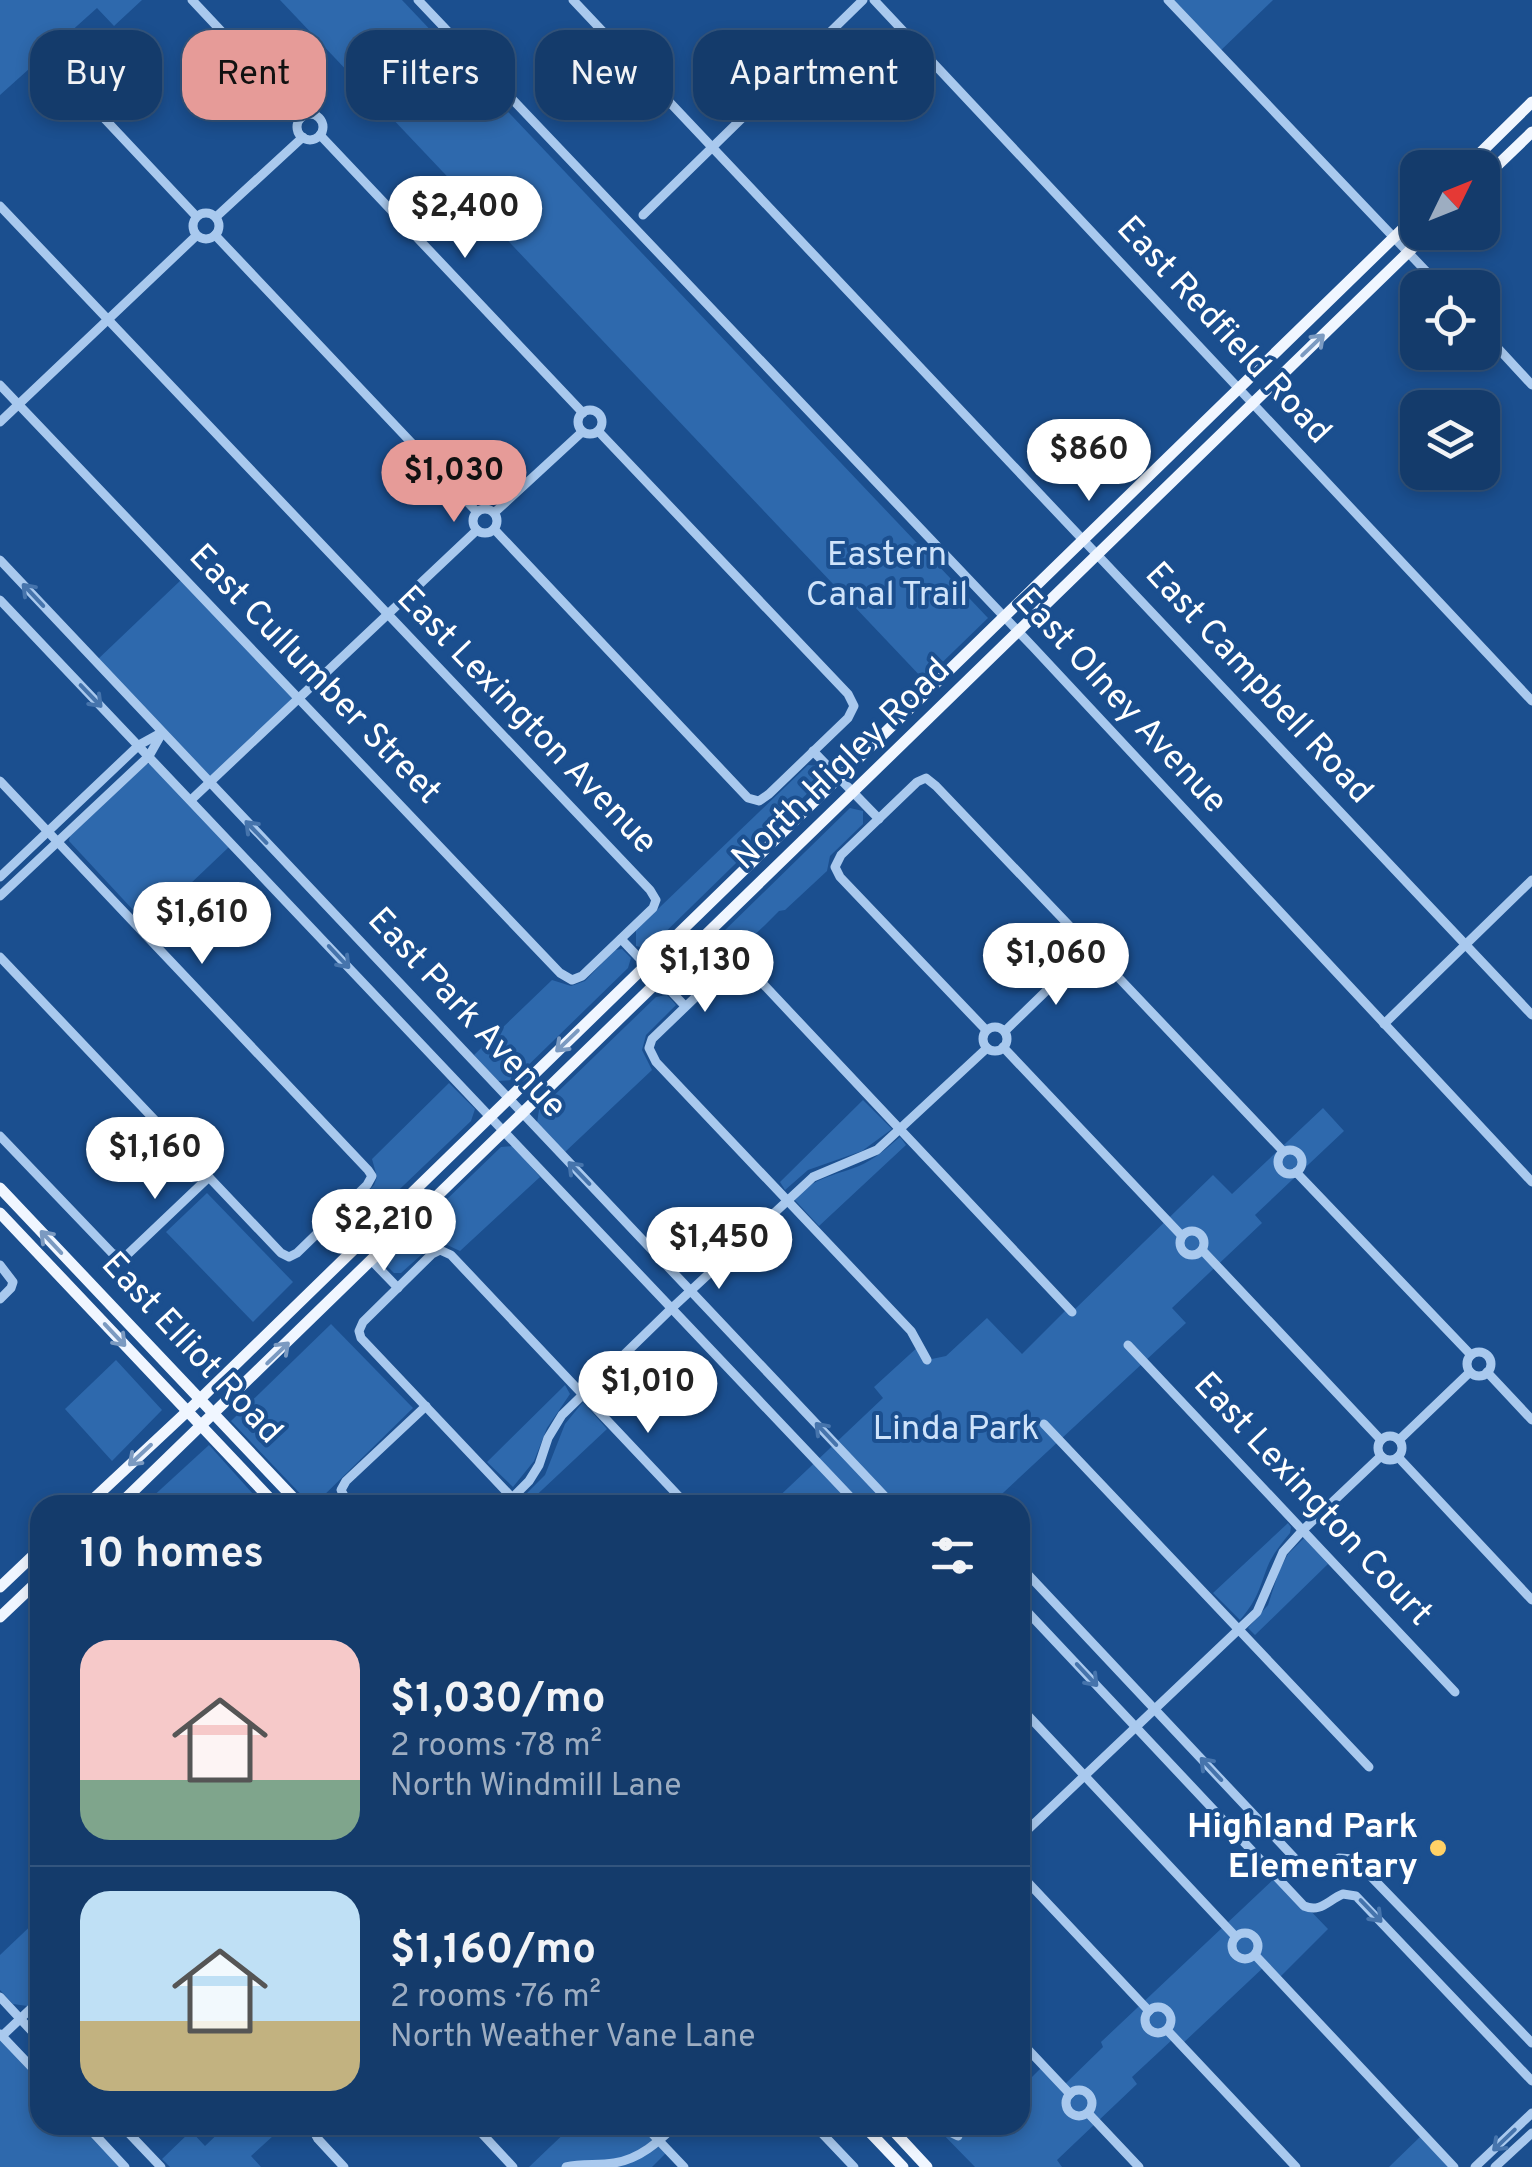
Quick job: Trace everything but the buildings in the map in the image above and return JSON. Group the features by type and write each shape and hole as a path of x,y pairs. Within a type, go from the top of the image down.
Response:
{"main road":[{"path":"1483,150 1532,102"},
{"path":"1500,163 1532,132"},
{"name":"North Higley Road","path":"98,1495 1400,231"},
{"name":"North Higley Road","path":"129,1495 1411,250"},
{"name":"East Elliot Road","path":"0,1188 200,1399 208,1420 268,1495"},
{"name":"East Elliot Road","path":"0,1213 187,1411 208,1420 289,1495"},
{"path":"0,1587 30,1559"},
{"path":"0,1617 30,1589"},
{"path":"873,2135 903,2167"},
{"path":"897,2135 927,2167"}],"street":[{"path":"192,0 220,30"},
{"name":"East Olney Avenue","path":"418,0 1532,1182"},
{"name":"East Campbell Road","path":"573,0 1532,1014"},
{"path":"643,215 863,0"},
{"name":"East Redfield Road","path":"874,0 1532,700"},
{"path":"1168,0 1425,270"},
{"path":"105,120 196,216"},
{"path":"300,120 297,127 303,138 312,140 320,136 321,120"},
{"path":"320,136 582,412"},
{"path":"216,218 303,138"},
{"path":"0,206 107,320"},
{"path":"206,212 216,218 219,228 215,236 196,236 192,224 196,216 206,212"},
{"path":"0,422 196,236"},
{"path":"215,236 477,512"},
{"name":"East Lexington Avenue","path":"107,320 650,890 656,900 653,908 621,939"},
{"path":"1500,350 1532,385"},
{"name":"East Cullumber Street","path":"0,385 560,973 572,980 582,976 621,939"},
{"path":"582,412 594,410 603,423 599,432 582,432"},
{"path":"582,412 578,422 582,432"},
{"path":"494,513 582,432"},
{"path":"494,530 748,798 759,802 769,794 848,718 854,706 848,694 599,432"},
{"path":"484,508 494,513 498,523 494,530 477,530 473,518 477,512 484,508"},
{"path":"191,800 477,530"},
{"name":"East Park Avenue","path":"0,560 884,1495"},
{"name":"East Park Avenue","path":"0,600 849,1495"},
{"path":"0,877 138,745 162,733"},
{"path":"0,896 149,756 162,733"},
{"path":"813,752 879,819"},
{"path":"986,1030 840,877 835,866 841,855 918,782 926,778 1082,939"},
{"path":"0,781 368,1170 372,1176 367,1186 298,1252 289,1257 281,1253 0,957"},
{"path":"1384,1024 1532,880"},
{"path":"1090,936 1098,940 1102,948 1098,956 1089,961 1082,957 1078,947 1082,939 1090,936"},
{"path":"621,939 685,1006"},
{"path":"1098,956 1283,1151"},
{"path":"1004,1031 1082,957"},
{"path":"927,1360 911,1331 656,1062 649,1048 652,1039 730,964 737,962 749,970 1072,1312"},
{"path":"996,1026 1004,1031 1007,1038 1003,1047 987,1048 983,1039 986,1030 996,1026"},
{"path":"1003,1047 1182,1236"},
{"path":"518,1495 540,1465 548,1438 562,1415 672,1308 813,1177 877,1150 987,1048"},
{"path":"0,1136 112,1253 121,1257 209,1178"},
{"path":"1283,1151 1299,1154 1302,1163 1296,1172 1288,1174 1280,1169 1278,1159 1283,1151"},
{"path":"1296,1172 1471,1355"},
{"path":"333,1219 357,1246"},
{"path":"1191,1231 1201,1234 1202,1250 1193,1255 1185,1252 1180,1245 1182,1236 1191,1231"},
{"path":"505,1495 361,1338 358,1330 440,1250 450,1254 677,1495"},
{"path":"1202,1250 1382,1440"},
{"path":"372,1261 398,1288"},
{"path":"0,1265 13,1282 0,1299"},
{"name":"East Lexington Court","path":"1128,1346 1455,1692"},
{"path":"1479,1352 1487,1356 1491,1365 1487,1372 1478,1376 1470,1372 1467,1363 1471,1355 1479,1352"},
{"path":"1399,1440 1470,1372"},
{"path":"1487,1372 1532,1420"},
{"path":"344,1495 341,1490 346,1481 426,1406"},
{"path":"1044,1424 1370,1767"},
{"path":"1390,1436 1399,1440 1402,1449 1398,1457 1388,1460 1382,1456 1378,1447 1382,1440 1390,1436"},
{"path":"1030,1827 1257,1612 1283,1552 1382,1456"},
{"path":"1398,1457 1532,1600"},
{"path":"1030,1577 1302,1866 1320,1871 1345,1856 1354,1858 1532,2043"},
{"path":"1030,1615 1304,1906 1313,1910 1343,1894 1356,1896 1532,2081"},
{"path":"1030,1719 1236,1936"},
{"path":"1030,1885 1149,2011"},
{"path":"1245,1932 1252,1935 1258,1945 1255,1955 1246,1959 1236,1956 1231,1944 1236,1936 1245,1932"},
{"path":"1255,1955 1454,2167"},
{"path":"0,1997 30,2029"},
{"path":"1161,2008 1169,2013 1171,2023 1167,2030 1158,2034 1148,2028 1149,2011 1161,2008"},
{"path":"30,2009 1,2035 30,2065"},
{"path":"1167,2030 1296,2167"},
{"path":"1030,2052 1070,2094"},
{"path":"1081,2090 1090,2095 1092,2105 1088,2112 1078,2116 1070,2113 1066,2104 1070,2094 1081,2090"},
{"path":"1088,2112 1140,2167"},
{"path":"1476,2167 1532,2112"},
{"path":"1496,2167 1532,2132"},
{"path":"95,2135 125,2167"},
{"path":"131,2135 161,2167"},
{"path":"316,2135 344,2167"},
{"path":"484,2135 514,2167"},
{"path":"653,2135 684,2167"},
{"path":"566,2167 612,2164 634,2157 665,2135"},
{"path":"824,2135 854,2167"}],"green space":[{"path":"0,0 142,0 114,26 97,8 72,30 30,30 30,68 0,95"},
{"name":"Eastern Canal Trail","path":"280,0 402,0 430,30 346,30 346,70 326,49 326,30 308,30"},
{"path":"1167,0 1273,0 1216,55"},
{"name":"Eastern Canal Trail","path":"515,119 988,618 924,680 394,120"},
{"path":"182,579 298,699 209,783 96,661"},
{"path":"146,764 230,846 147,925 69,841"},
{"path":"808,765 819,766 821,780 648,949 636,946 636,930"},
{"path":"850,808 863,811 863,824 830,856 827,871 688,995 678,991 678,976"},
{"path":"622,949 631,958 628,968 513,1080 498,1081 474,1055 552,980 571,986 585,981 615,950"},
{"path":"667,995 676,1005 646,1035 642,1050 652,1070 565,1152 537,1123 539,1110 656,997"},
{"path":"449,1083 475,1109 471,1121 359,1228 346,1225 345,1215 374,1185 377,1177 372,1159"},
{"path":"863,1100 892,1129 862,1151 808,1170 785,1190 780,1182"},
{"name":"Linda Park","path":"1323,1108 1344,1131 1255,1215 1262,1223 1172,1308 1186,1323 1001,1495 781,1495 883,1398 874,1387 920,1345 927,1360 946,1356 987,1318 1022,1354 1068,1308 1073,1311 1213,1175 1232,1194"},
{"path":"900,1137 906,1145 819,1226 793,1198 818,1181 870,1160"},
{"path":"513,1146 540,1177 460,1251 443,1243 429,1248 401,1273 394,1273 387,1266 388,1256 501,1147"},
{"path":"207,1193 293,1282 253,1322 166,1232"},
{"path":"331,1324 413,1408 324,1495 301,1495 231,1421"},
{"path":"116,1360 162,1410 112,1461 65,1409"},
{"path":"565,1385 570,1394 547,1428 534,1461 513,1487 487,1462"},
{"path":"583,1402 607,1429 537,1495 525,1495 545,1475 565,1424"},
{"path":"209,1445 254,1495 154,1495"},
{"path":"1288,1523 1290,1533 1271,1559 1254,1601 1240,1620 1213,1593"},
{"path":"1304,1538 1328,1564 1255,1635 1248,1628 1268,1605 1288,1554"},
{"path":"1277,1876 1328,1929 1278,1979 1265,1966 1181,2045 1174,2038 1132,2077 1137,2084 1057,2160 1062,2167 975,2167 944,2135 1030,2135 1030,2079 1043,2066 1063,2086 1103,2047 1101,2042"},
{"path":"30,1926 27,2006 13,2004 0,1990 0,1955"},
{"path":"0,2039 30,2070 30,2135 91,2135 121,2167 0,2167"},
{"path":"1423,2134 1454,2167 1389,2167"},
{"path":"187,2135 195,2135 205,2146 217,2135 274,2135 251,2156 261,2167 170,2167 162,2159"},
{"path":"563,2135 649,2135 666,2153 652,2167 529,2167"}],"place":[{"name":"Highland Park Elementary","path":"1438,1848"}]}
